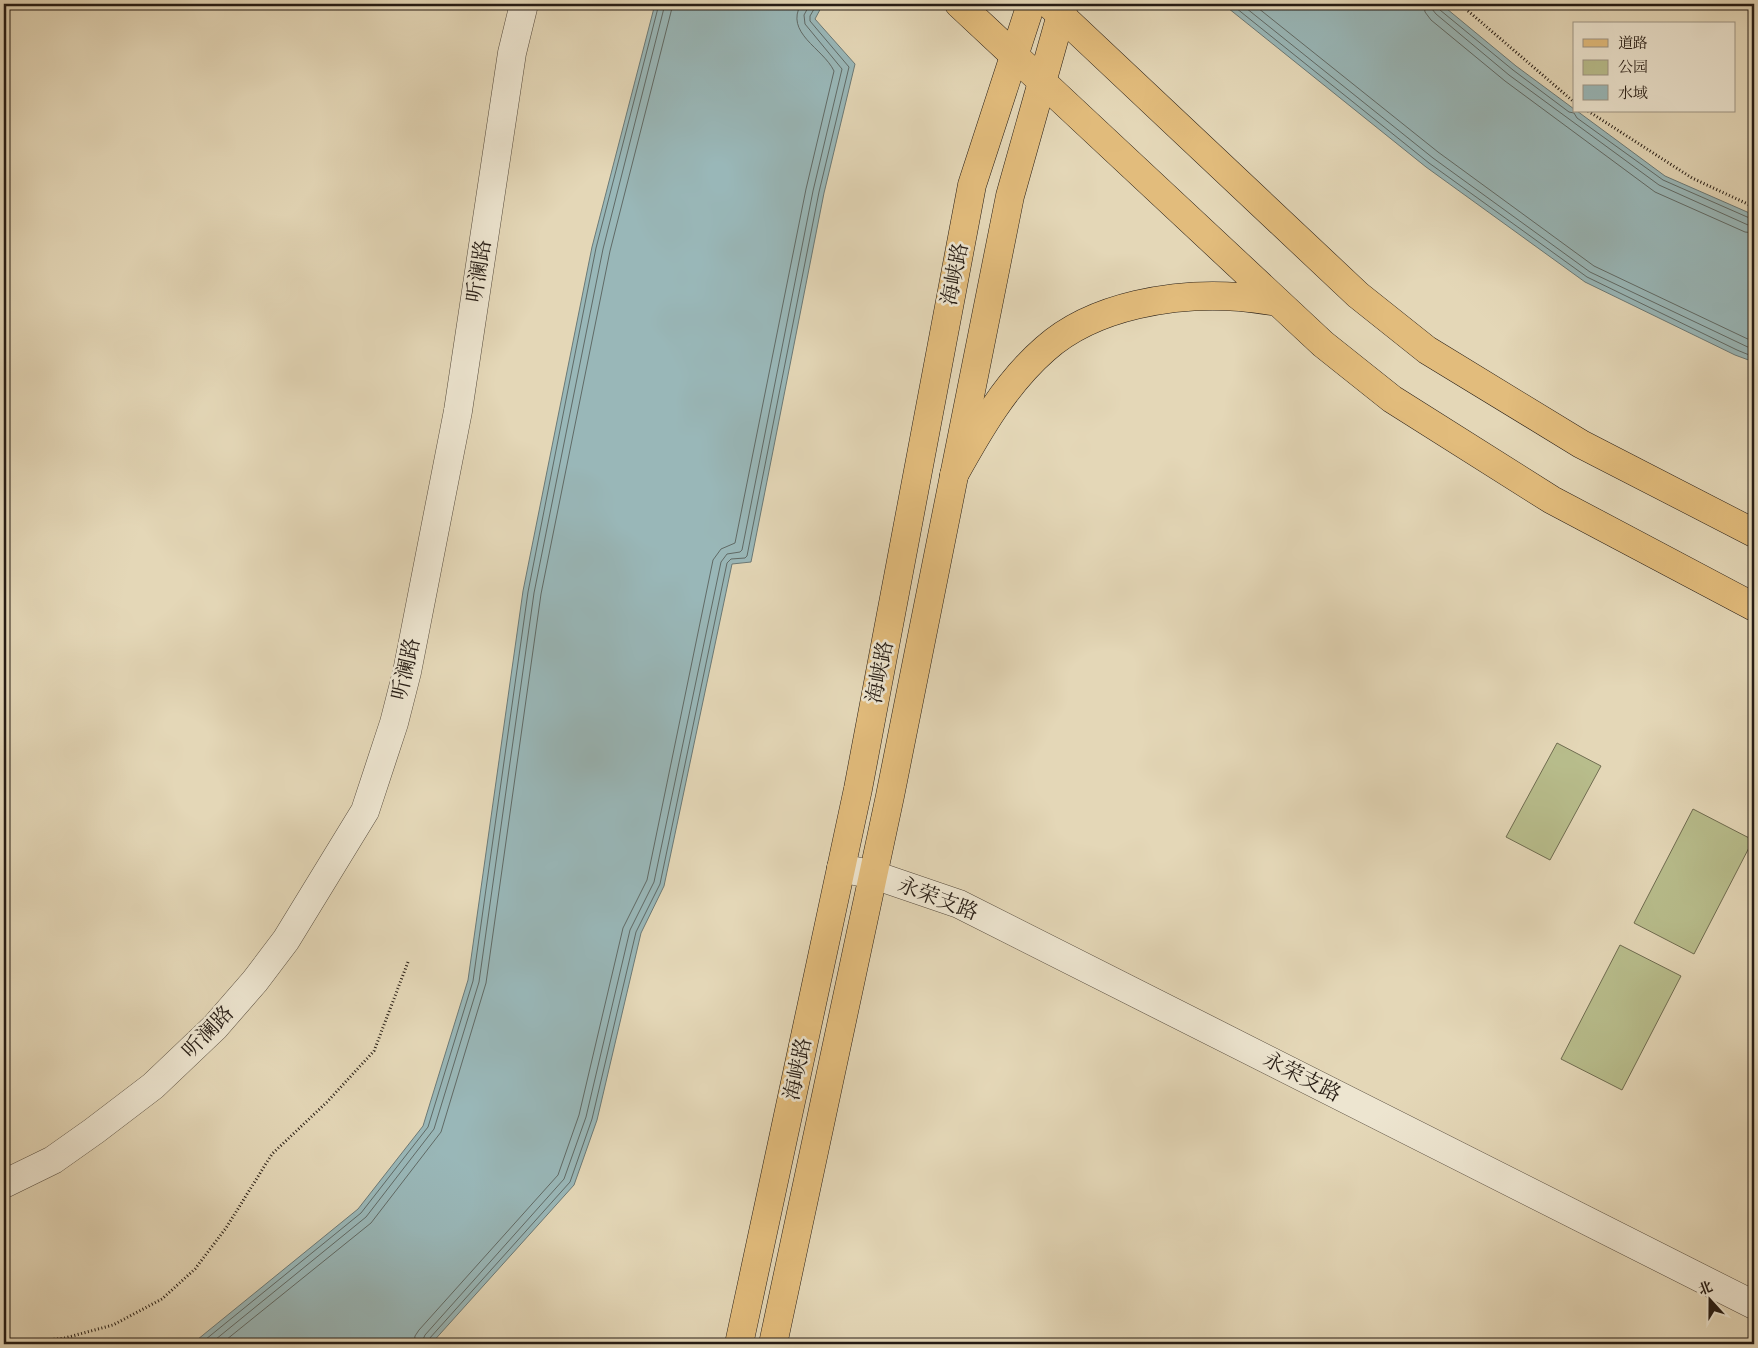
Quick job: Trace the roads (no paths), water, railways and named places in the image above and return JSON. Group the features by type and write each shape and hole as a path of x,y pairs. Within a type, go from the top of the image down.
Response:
{"main road":[{"path":"959,4 1323,344 1392,399 1552,500 1754,607"},
{"name":"海峡路","path":"739,1344 860,780 972,185 1031,4"},
{"path":"1058,7 1358,295 1427,350 1581,444 1754,533"},
{"name":"海峡路","path":"773,1344 874,874 1010,196 1042,82 1058,7"},
{"path":"954,475 988,416 1023,372 1045,348 1069,331 1103,315 1134,305 1169,299 1200,296 1240,297 1277,302"}],"street":[{"name":"听澜路","path":"4,1184 53,1160 94,1131 153,1086 215,1027 255,981 286,940 365,811 394,724 413,643 458,411 512,53 524,4"},
{"name":"永荣支路","path":"841,868 874,874 959,904 1754,1305"}],"water":[{"path":"655,4 823,4 815,19 855,64 824,193 751,562 732,564 664,886 641,933 597,1120 574,1185 431,1344 192,1344 358,1209 423,1126 468,980 523,591 592,247"},
{"path":"1223,4 1441,4 1516,66 1573,108 1573,112 1578,112 1665,176 1754,215 1754,362 1735,355 1585,282 1426,167"}]}
